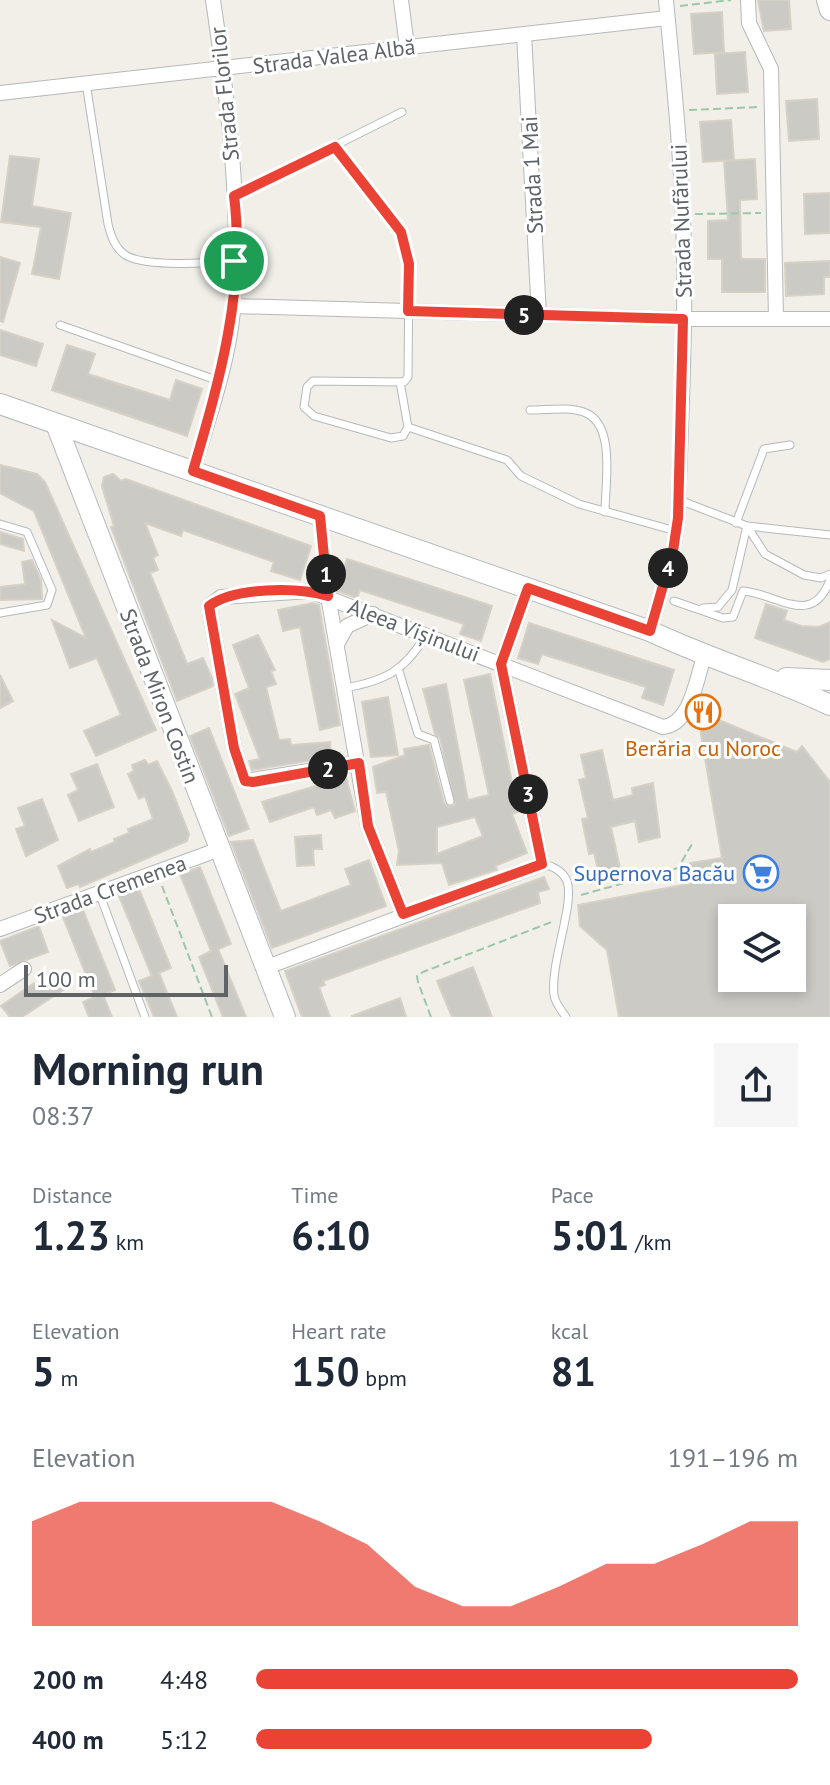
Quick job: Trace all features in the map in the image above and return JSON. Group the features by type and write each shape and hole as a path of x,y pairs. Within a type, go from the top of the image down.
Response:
{"main road":[{"path":"827,0 830,10"},
{"path":"0,404 650,631 704,657 755,673 830,705"},
{"name":"Strada Miron Costin","path":"56,424 285,1017"},
{"path":"755,673 830,680"},
{"path":"799,690 830,691"}],"street":[{"name":"Strada Florilor","path":"193,471 219,381 233,306 234,196 223,69 213,0"},
{"path":"401,0 407,47"},
{"path":"748,0 749,23 771,69 776,319"},
{"name":"Strada Valea Albă","path":"0,93 524,34 666,9"},
{"name":"Strada Nufărului","path":"650,631 676,531 683,319 682,214 666,9"},
{"name":"Strada 1 Mai","path":"524,34 539,315"},
{"path":"233,306 683,319 830,319"},
{"name":"Aleea Vișinului","path":"528,588 501,664 542,864"},
{"name":"Aleea Vișinului","path":"359,763 245,781 234,748 209,606 221,597 267,592 305,590 328,596 663,727 672,726 684,714 704,657"},
{"name":"Aleea Vișinului","path":"328,596 371,834 403,914"},
{"path":"337,644 347,626 373,614"},
{"name":"Strada Cremenea","path":"0,929 220,849"},
{"path":"267,967 542,864"},
{"path":"0,985 24,969"}],"lane":[{"path":"86,83 108,224 117,246 126,255 152,261 234,261"},
{"path":"234,196 402,112"},
{"path":"335,147 401,232 409,264 408,377 407,381 400,382 313,381 307,387 304,407 314,416 391,438 403,436 408,427 400,382"},
{"path":"60,325 219,381"},
{"path":"530,410 574,410 595,419 603,431 605,512"},
{"path":"408,427 507,460 533,484 579,504 676,531"},
{"path":"736,523 764,449 790,445"},
{"path":"678,500 747,526 830,535"},
{"path":"0,524 27,532 52,590 47,605 0,613"},
{"path":"674,601 723,618 733,617 743,591 798,607 814,604 825,593 830,577 804,575 765,554 747,526"},
{"path":"698,609 718,607 732,590 747,526"},
{"path":"345,688 377,682 399,671 426,635"},
{"path":"399,671 418,734 434,740 450,801"},
{"path":"542,864 556,867 567,882 553,980 555,999 566,1017"},
{"path":"100,895 145,1017"}],"path":[{"path":"666,9 731,0"},
{"path":"676,110 771,106"},
{"path":"682,214 775,213"},
{"path":"320,516 328,596"},
{"path":"431,1017 418,982 417,976 423,972 564,916 577,897 584,893 678,868 692,844"},
{"path":"158,874 212,1017"}],"building":[{"path":"758,0 789,0 791,29 764,31"},
{"path":"722,12 724,52 694,54 691,14"},
{"path":"745,52 748,92 717,94 715,54"},
{"path":"817,99 819,139 789,141 786,101"},
{"path":"731,120 734,160 703,162 700,122"},
{"path":"10,156 39,159 32,206 71,213 59,279 32,274 41,227 1,222"},
{"path":"755,159 757,199 740,200 741,259 765,259 765,292 722,292 722,259 708,259 708,221 728,220 724,161"},
{"path":"830,193 830,233 805,234 804,194"},
{"path":"0,257 20,263 3,322 0,321"},
{"path":"830,261 830,277 824,277 824,294 786,296 785,263"},
{"path":"0,330 43,344 36,366 0,355"},
{"path":"67,345 95,354 88,374 170,400 176,380 202,389 187,436 52,390"},
{"path":"0,465 37,474 45,482 156,730 96,756 84,731 121,715 97,658 70,668 52,620 86,638 34,511 0,493"},
{"path":"113,474 121,481 126,479 311,546 300,580 271,571 274,562 183,530 181,536 145,523 158,555 153,558 158,570 150,573 187,664 203,658 212,678 213,686 177,701 111,527 114,526 102,486 104,477"},
{"path":"0,532 23,539 24,551 0,544"},
{"path":"347,559 492,606 481,641 460,634 464,624 360,590 357,598 337,591"},
{"path":"32,560 41,580 42,599 0,600 0,587 25,584 22,562"},
{"path":"313,603 319,605 340,725 320,730 300,627 283,631 278,610"},
{"path":"766,604 787,611 784,620 801,626 819,627 830,622 830,659 823,662 755,638"},
{"path":"529,623 674,670 663,705 642,698 646,687 542,654 538,664 518,658"},
{"path":"258,635 275,670 271,671 276,684 266,687 279,740 290,739 291,745 330,742 331,757 252,770 249,761 260,759 235,694 249,688 233,645"},
{"path":"490,674 518,812 512,814 527,853 495,866 497,870 449,885 442,863 397,865 399,851 386,792 377,793 373,767 405,755 404,749 429,745 444,803 449,807 455,805 440,738 435,734 423,689 446,684 468,800 489,795 464,680","holes":["475,817 483,836 437,854 437,827"]},
{"path":"0,675 13,701 0,708"},
{"path":"388,697 398,755 371,757 362,702"},
{"name":"Supernova Bacău","path":"697,711 797,752 802,746 830,782 830,1017 619,1017 607,950 580,926 578,905 693,883 690,863 722,858"},
{"path":"209,728 249,829 229,836 190,736"},
{"path":"602,750 613,800 633,795 632,788 653,783 660,837 639,842 635,821 611,827 621,873 600,878 594,853 589,854 582,819 588,818 579,780 586,778 581,755"},
{"path":"145,760 148,765 157,761 189,834 187,841 80,887 78,884 67,888 58,866 90,849 91,852 115,842 114,839 129,833 128,829 153,819 145,796 139,799 128,774 134,771 132,765"},
{"path":"97,764 114,807 79,821 68,795 78,790 71,774"},
{"path":"346,777 355,811 335,818 331,810 317,815 314,807 270,822 262,802"},
{"path":"42,799 58,840 26,856 16,829 25,826 18,808"},
{"path":"321,835 322,849 313,849 314,865 297,866 295,837"},
{"path":"253,840 281,911 351,885 345,869 369,860 386,906 272,948 231,842"},
{"path":"200,867 231,944 218,949 246,1017 223,1017 199,957 211,951 180,874"},
{"path":"544,877 549,889 538,892 540,903 323,981 325,985 319,987 330,1017 302,1017 285,971"},
{"path":"139,889 171,968 159,973 177,1017 154,1017 139,981 152,976 119,896"},
{"path":"83,910 115,990 103,995 112,1017 89,1017 83,1002 95,997 63,917"},
{"path":"39,926 48,952 10,966 0,941"},
{"path":"473,967 492,1017 452,1017 437,981"},
{"path":"59,979 66,988 22,1017 10,1017 1,1006 34,983 38,988"},
{"path":"400,998 406,1017 352,1017 352,1016"}],"place":[{"name":"Berăria cu Noroc","path":"703,712"},
{"name":"Supernova Bacău","path":"761,873"}],"route":[{"path":"335,147 401,232 409,264 408,311 683,319 678,518 673,551 650,631 528,588 501,664 542,864 403,914 368,826 359,763 245,781 234,748 209,606 221,597 267,592 305,590 328,596 320,516 193,471 224,363 232,312 234,261 234,196 335,147"}]}
